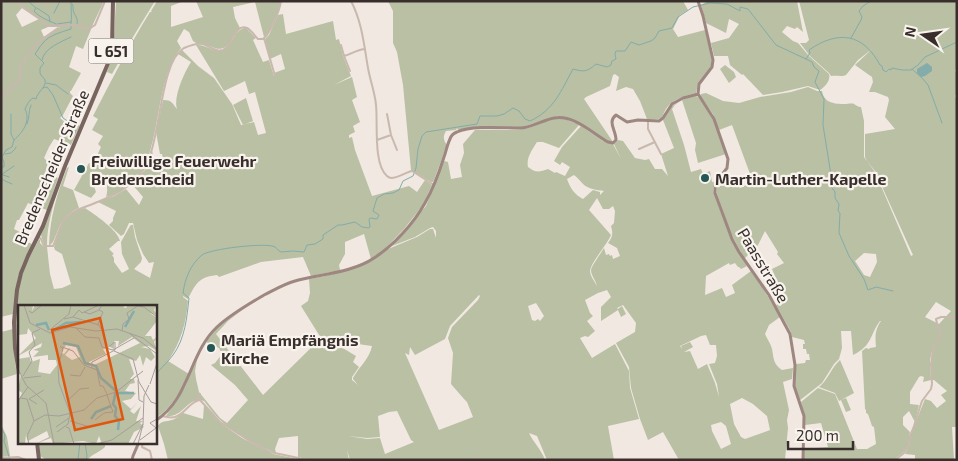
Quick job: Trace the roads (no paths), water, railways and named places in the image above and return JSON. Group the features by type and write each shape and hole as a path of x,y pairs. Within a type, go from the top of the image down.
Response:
{"main road":[{"name":"Bredenscheider Straße","path":"18,367 14,330 17,290 23,268 44,223 64,166 109,61 112,46 113,1"},
{"path":"37,444 39,460"}],"street":[{"path":"17,1 47,26 75,25 88,29 92,28 96,22 105,1"},
{"path":"38,236 43,245 53,246 61,225 68,215 76,210 118,194 142,172 148,162 170,68 181,50 201,44 222,50 226,48 233,36 242,28 248,29 258,39 264,38 269,34 274,20 280,11 281,1"},
{"path":"351,1 357,14 376,106 380,164 387,176 392,178 409,171 414,172 434,185"},
{"path":"156,420 177,399 204,344 216,328 245,306 291,282 340,271 365,263 377,257 391,245 424,205 434,185 450,139 460,130 525,128 553,118 562,117 576,122 613,143 616,140 612,126 614,116 618,115 627,122 661,120 672,104 683,98 698,94 699,84 712,67 713,60 699,4"},
{"path":"1,100 6,92 19,80 21,66 27,55 41,40 60,27"},
{"path":"264,38 274,76"},
{"path":"341,45 350,72"},
{"path":"344,56 365,48"},
{"name":"Paasstraße","path":"698,94 714,119 727,154 728,164 715,184 714,189 727,225 739,252 769,295 790,334 795,365 794,386 804,416 803,460"},
{"path":"387,114 391,135 397,150"},
{"path":"648,121 648,129 661,154"},
{"path":"377,140 391,135"},
{"path":"639,149 655,142"},
{"path":"895,460 908,447 922,401 931,389 932,350 941,335 936,319 941,317 957,317"},
{"path":"162,416 177,416 195,401 200,394"},
{"path":"195,401 200,400 203,402 214,416 227,427 268,451 308,460"},
{"path":"132,460 140,444"},
{"path":"141,444 142,447 150,451 152,460"},
{"path":"1,458 10,457 26,460"}],"water":[{"path":"927,63 932,67 932,71 921,77 917,73 917,69"}],"waterway":[{"path":"28,1 36,8 34,11 36,13 56,24"},
{"path":"54,13 60,1"},
{"path":"71,1 71,24"},
{"path":"851,38 862,17 859,11 871,1"},
{"path":"156,374 171,358 180,342 185,328 189,298 183,293 185,283 191,268 202,255 226,249 261,245 275,247 281,252 304,252 307,245 315,244 323,239 323,235 338,225 355,222 362,227 369,228 369,219 377,219 379,215 373,211 377,198 399,190 403,181 413,176 418,149 422,136 426,132 477,124 480,116 497,116 513,108 530,121 551,106 573,69 585,71 596,64 607,67 611,65 612,61 616,59 616,51 625,51 631,42 639,45 651,41 659,31 672,28 678,17 693,7 710,3 727,4 740,11 740,7 748,9 776,45 806,59 810,53 809,50 830,39 849,38 858,41 866,46 886,72 892,68 911,70 925,57 957,42"},
{"path":"72,4 77,24"},
{"path":"37,8 49,16 50,22"},
{"path":"57,24 71,22"},
{"path":"1,167 4,167 2,157 6,150 12,147 14,140 27,122 25,109 27,104 33,98 36,99 45,85 45,80 40,73 40,68 44,63 35,54 46,40 71,29 71,26"},
{"path":"42,60 49,49 71,37"},
{"path":"806,59 812,62 819,71 815,82 824,99 823,125 831,175 830,185 835,192 835,198 839,204 839,233 849,256 864,279 868,290 876,287 893,291"},
{"path":"912,69 928,85 942,123"},
{"path":"46,83 56,85 68,94"},
{"path":"43,88 47,87 53,95 63,118 75,126 75,132"},
{"path":"27,124 31,105"},
{"path":"11,114 11,134 14,140"},
{"path":"5,154 11,153 16,147"},
{"path":"1,175 14,166"},
{"path":"3,175 9,177"},
{"path":"1,177 12,184"},
{"path":"1,428 5,435 4,441 10,460"},
{"path":"78,460 80,444"},
{"path":"85,444 86,460"}],"place":[{"name":"Freiwillige Feuerwehr Bredenscheid","path":"81,169"},
{"name":"Martin-Luther-Kapelle","path":"705,178"},
{"name":"Mariä Empfängnis Kirche","path":"211,348"}]}
